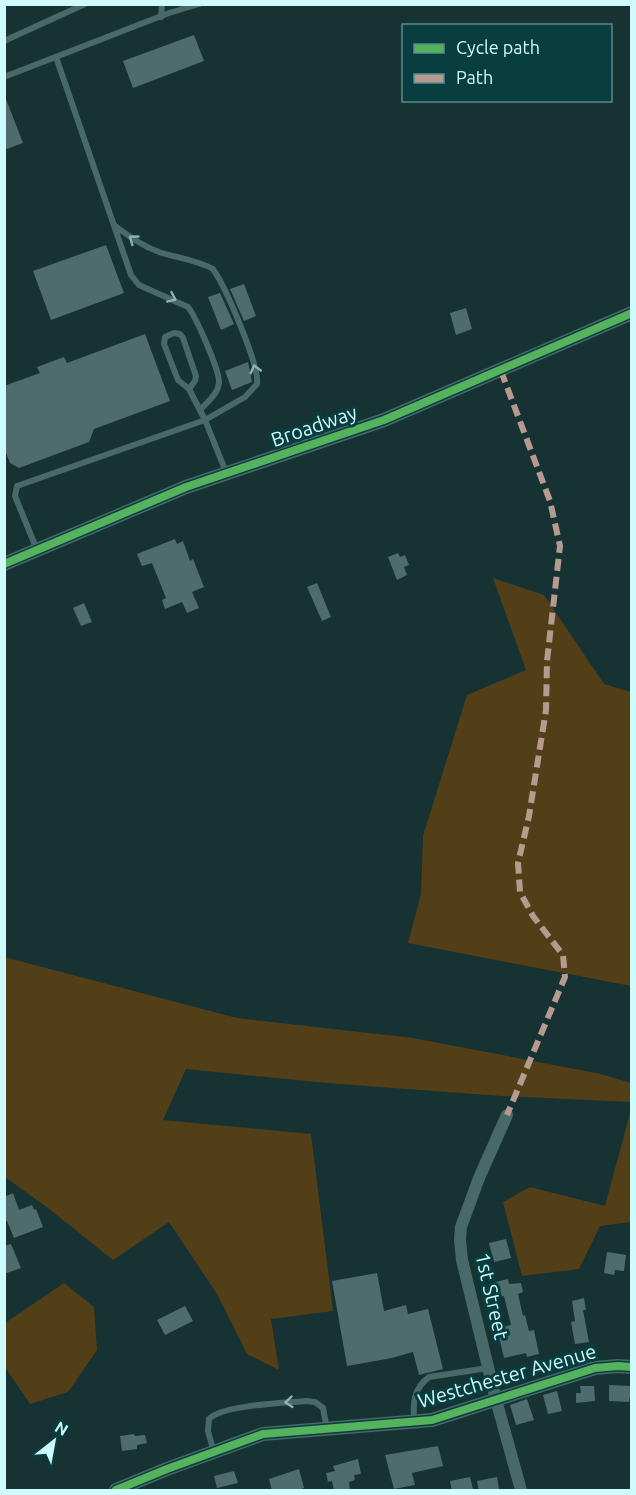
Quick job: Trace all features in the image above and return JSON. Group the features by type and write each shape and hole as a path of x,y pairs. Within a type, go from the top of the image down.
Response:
{"street":[{"name":"Broadway","path":"4,564 147,502 384,420 632,313"},
{"name":"1st Street","path":"507,1115 468,1207 461,1227 460,1240 462,1260 496,1400 521,1491"},
{"name":"Westchester Avenue","path":"116,1491 134,1487 167,1469 263,1434 432,1420 595,1368 632,1367"}],"lane":[{"path":"4,41 85,4"},
{"path":"161,17 162,4"},
{"path":"4,77 199,4"},
{"path":"56,57 128,267 135,281 139,285 184,303 198,325 220,381 215,393 200,410"},
{"path":"37,550 15,496 17,486 205,420 251,392 258,379 252,357 213,269 140,244 115,226"},
{"path":"189,389 196,376 183,338 180,334 174,333 165,337 164,344 178,380 189,389 205,420 226,473"},
{"path":"414,1422 413,1400 421,1383 429,1377 488,1367"},
{"path":"214,1453 208,1431 209,1419 215,1414 248,1406 315,1402 323,1408 327,1429"}],"shaded area":[{"path":"493,578 544,595 604,684 631,692 631,986 408,943 421,894 423,836 467,695 526,670"},
{"path":"4,957 237,1018 413,1038 601,1074 631,1083 631,1102 501,1096 327,1083 186,1069 163,1120 311,1134 333,1311 271,1319 279,1370 247,1354 217,1294 169,1222 113,1260 5,1177"},
{"path":"631,1109 631,1222 600,1226 579,1269 522,1276 503,1202 530,1187 605,1206"},
{"path":"64,1283 94,1307 97,1350 68,1392 30,1404 5,1367 5,1323"}],"building":[{"path":"194,35 204,61 133,88 123,61"},
{"path":"4,94 23,143 4,150"},
{"path":"106,245 124,293 51,320 33,271"},
{"path":"244,284 256,316 244,321 230,289"},
{"path":"220,293 234,324 221,330 208,297"},
{"path":"466,308 472,329 456,335 450,313"},
{"path":"145,334 170,401 94,429 89,442 19,468 10,463 4,448 4,386 40,373 37,367 64,357 67,363"},
{"path":"248,362 252,382 232,390 225,371"},
{"path":"175,539 177,544 183,541 190,561 193,559 204,587 192,592 199,608 187,613 182,602 165,609 162,600 166,598 152,563 142,566 137,554"},
{"path":"398,553 400,557 405,555 409,565 404,567 407,575 397,580 388,557"},
{"path":"317,583 331,617 322,621 307,587"},
{"path":"84,603 92,622 81,626 73,608"},
{"path":"13,1193 19,1210 32,1205 43,1227 14,1238 7,1221 4,1222 4,1197"},
{"path":"506,1239 511,1258 494,1262 489,1243"},
{"path":"11,1244 21,1268 4,1274 4,1246"},
{"path":"607,1252 626,1255 624,1271 615,1270 614,1275 604,1273"},
{"path":"377,1273 384,1311 406,1305 408,1314 428,1309 443,1369 419,1375 413,1352 347,1366 332,1281"},
{"path":"508,1279 509,1284 521,1283 523,1292 518,1294 523,1316 525,1315 529,1331 534,1330 539,1354 527,1357 526,1353 504,1358 497,1328 511,1325 504,1296 495,1299 491,1283"},
{"path":"584,1298 586,1310 583,1310 589,1342 575,1344 571,1322 575,1321 572,1301"},
{"path":"185,1306 193,1321 165,1335 157,1320"},
{"path":"609,1385 631,1386 632,1396 629,1402 609,1401"},
{"path":"580,1386 594,1386 595,1401 576,1403 576,1393 581,1393"},
{"path":"557,1391 562,1411 548,1414 543,1395"},
{"path":"527,1399 534,1420 516,1425 510,1405"},
{"path":"134,1434 135,1436 145,1435 147,1443 137,1445 137,1449 122,1451 120,1436"},
{"path":"438,1446 443,1466 412,1473 415,1485 394,1489 385,1455"},
{"path":"358,1459 361,1474 354,1475 355,1480 349,1482 350,1491 334,1491 332,1481 328,1482 326,1473 335,1471 333,1466"},
{"path":"299,1469 304,1488 296,1491 272,1491 269,1479"},
{"path":"234,1471 238,1483 217,1488 214,1476"},
{"path":"470,1477 473,1489 452,1491 450,1481"},
{"path":"497,1477 499,1489 479,1491 477,1481"}],"marked path":[{"path":"501,371 550,501 560,546 547,661 546,710 529,816 518,863 520,892 533,916 563,955 565,977 507,1115"}],"cycle path":[{"path":"4,564 186,487 384,420 632,313"},
{"path":"116,1490 263,1434 432,1420 595,1368 632,1367"}]}
